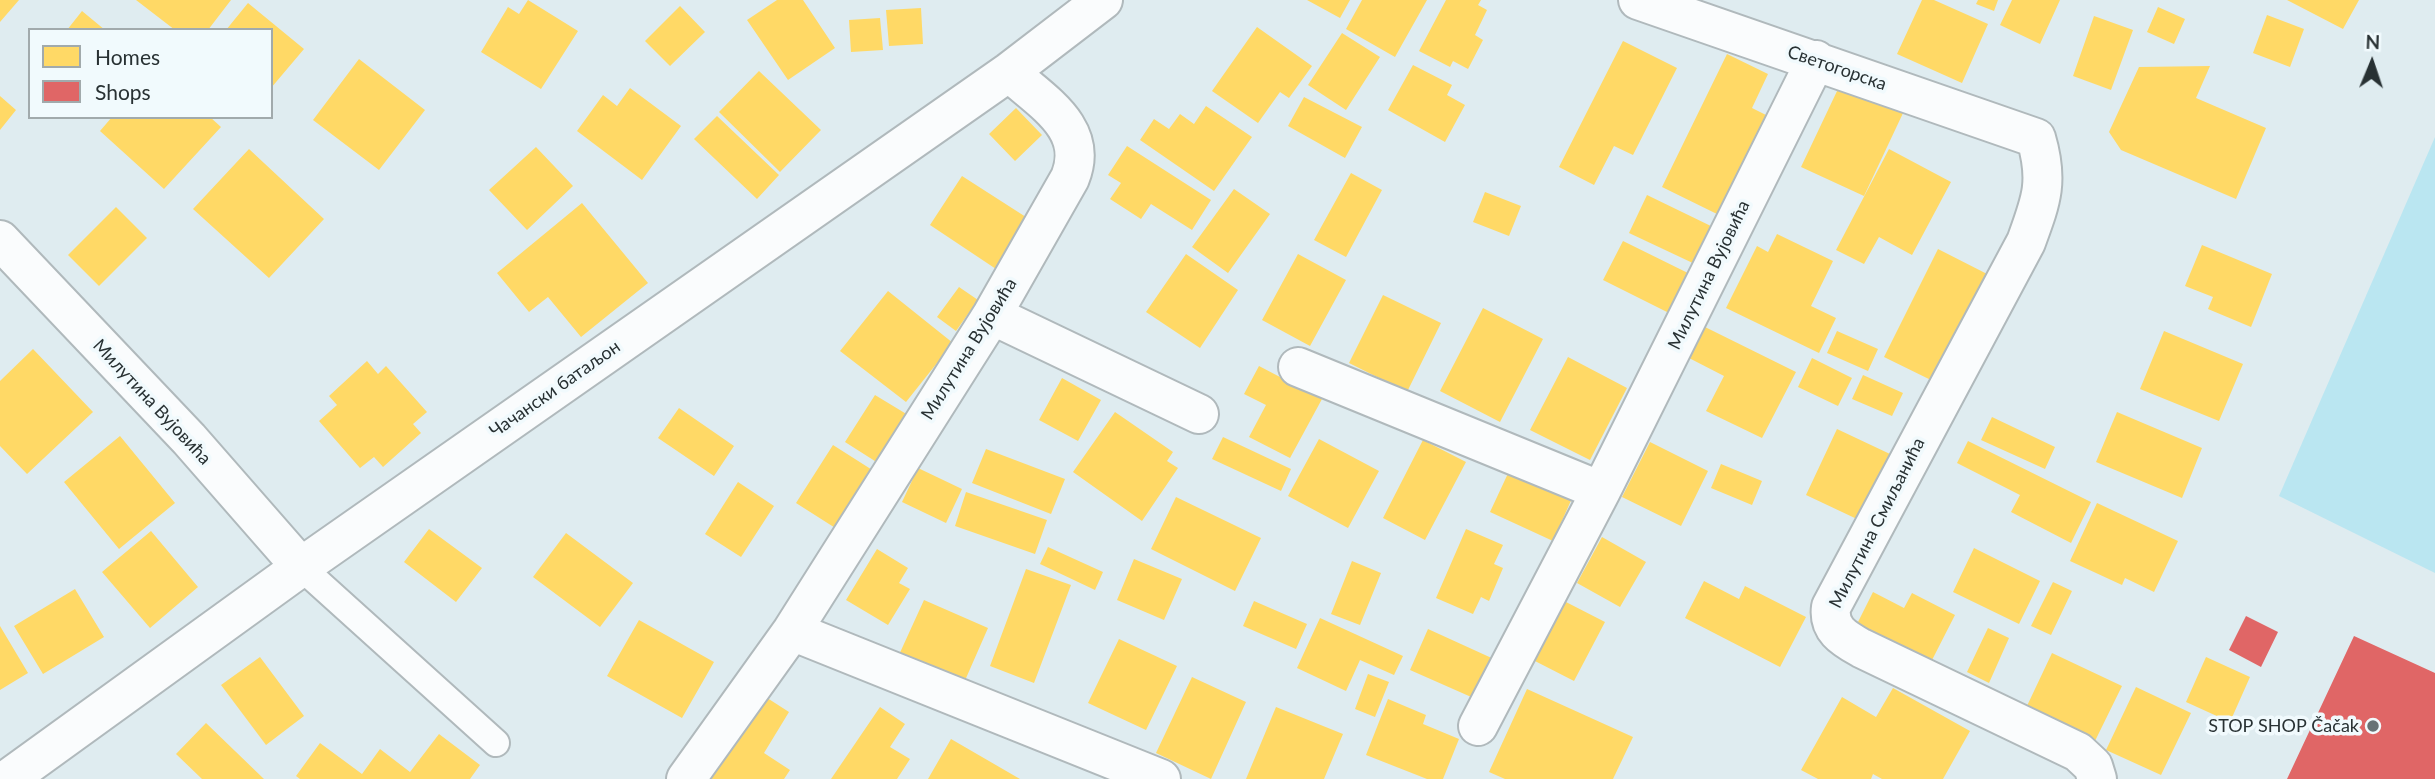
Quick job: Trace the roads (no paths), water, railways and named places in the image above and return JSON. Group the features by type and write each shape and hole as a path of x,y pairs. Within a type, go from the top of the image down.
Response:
{"street":[{"name":"Чачански батаљон","path":"8,779 300,567 1009,72 1103,0"},
{"name":"Светогорска","path":"1638,0 2036,138"},
{"name":"Милутина Вујовића","path":"1478,726 1601,491 1816,60"},
{"name":"Милутина Вујовића","path":"686,779 792,631 992,315 1076,163 1076,147 1066,123 1009,72"},
{"name":"Милутина Смиљанића","path":"2036,138 2044,165 2044,191 2026,242 1831,607 1829,617 1833,628 1861,648 2078,752 2094,766 2097,779"},
{"name":"Милутина Вујовића","path":"0,240 189,439 300,567"},
{"path":"992,315 1199,414"},
{"path":"1298,367 1601,491"},
{"path":"792,631 1161,779"}],"lane":[{"path":"300,567 496,743"}],"place":[{"name":"STOP SHOP Čačak","path":"2373,726"}]}
